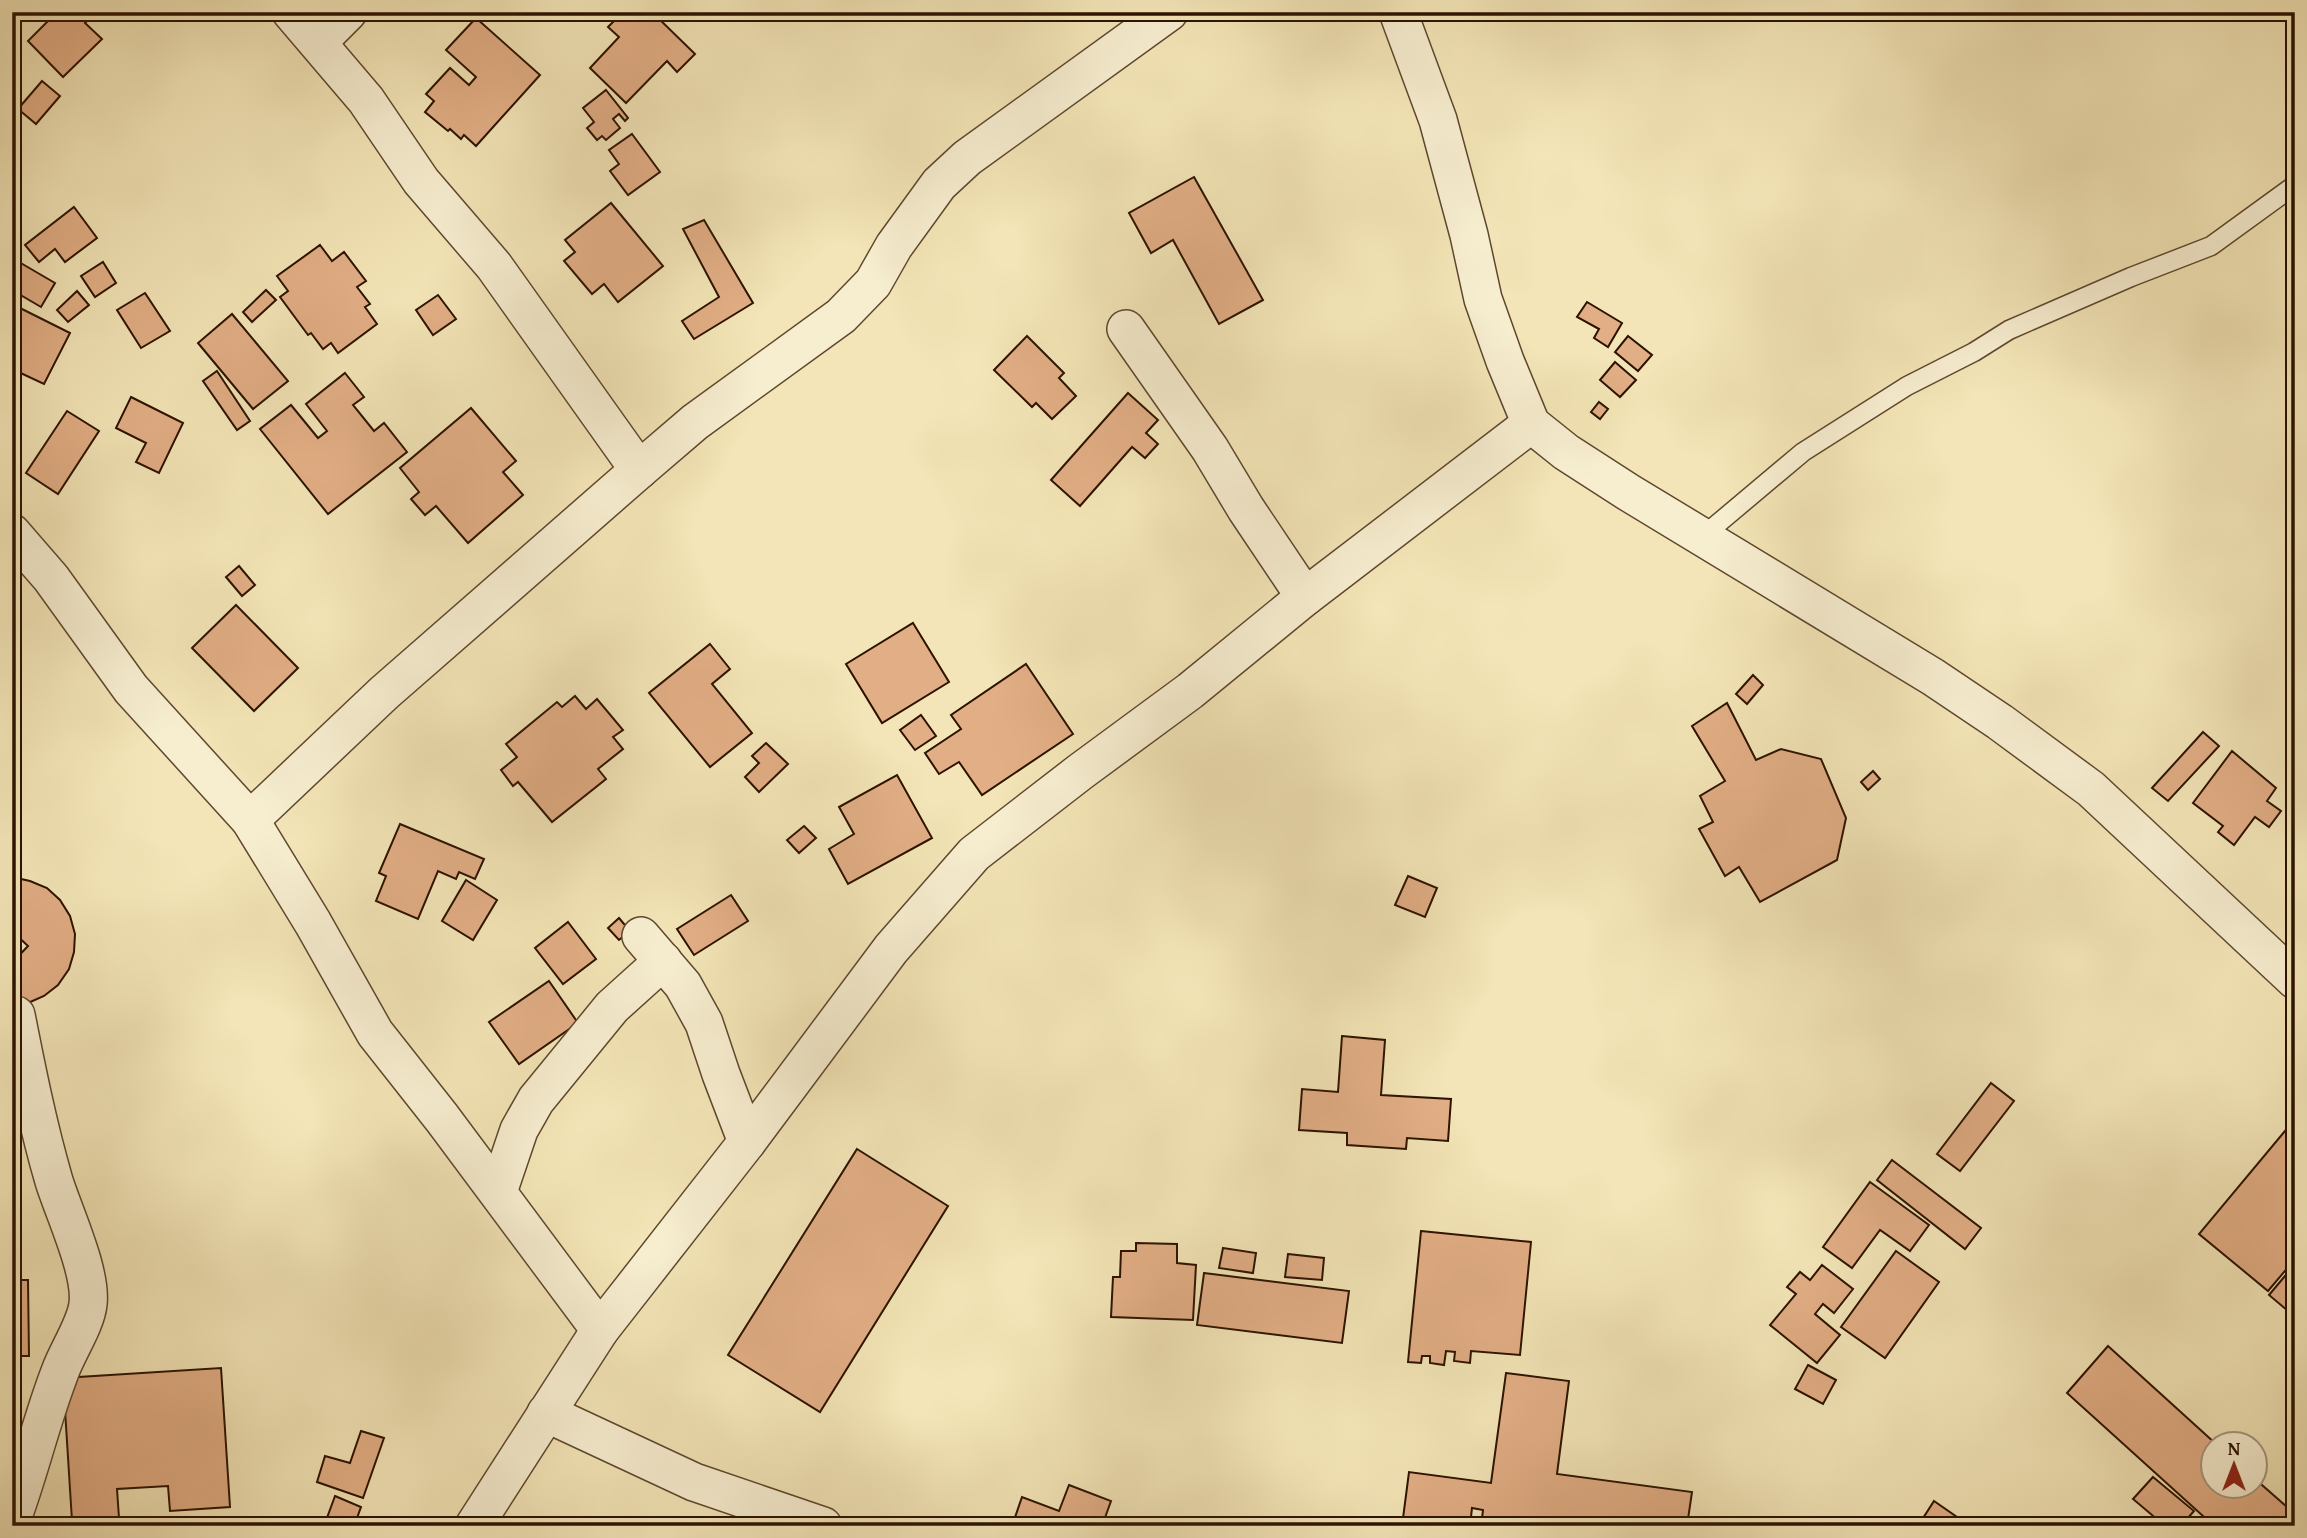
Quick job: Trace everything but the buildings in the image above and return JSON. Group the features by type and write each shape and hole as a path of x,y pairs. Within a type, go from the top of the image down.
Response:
{"street":[{"path":"292,12 366,100 421,181 494,266 639,470"},
{"path":"318,43 348,12"},
{"path":"250,820 384,693 695,422 841,316 873,283 894,246 939,184 967,158 1169,12"},
{"path":"1398,12 1438,120 1469,235 1482,299 1531,425 1607,479 1933,677 2000,722 2091,789 2295,980"},
{"path":"1126,329 1210,449 1246,509 1305,597"},
{"path":"474,1526 600,1330 747,1142 891,949 974,854 1190,691 1305,597 1531,425"},
{"path":"12,533 51,578 131,689 250,820 313,923 375,1033 600,1330"},
{"path":"498,1192 519,1130 536,1100 612,1007 652,948 683,985 704,1023 720,1074 747,1142"},
{"path":"12,1519 42,1422 88,1304 79,1254 36,1115 16,1015"},
{"path":"546,1413 694,1482 823,1526"}],"lane":[{"path":"1703,536 1803,452 1907,386 1974,352 2009,330 2118,282 2211,246 2295,185"}]}
